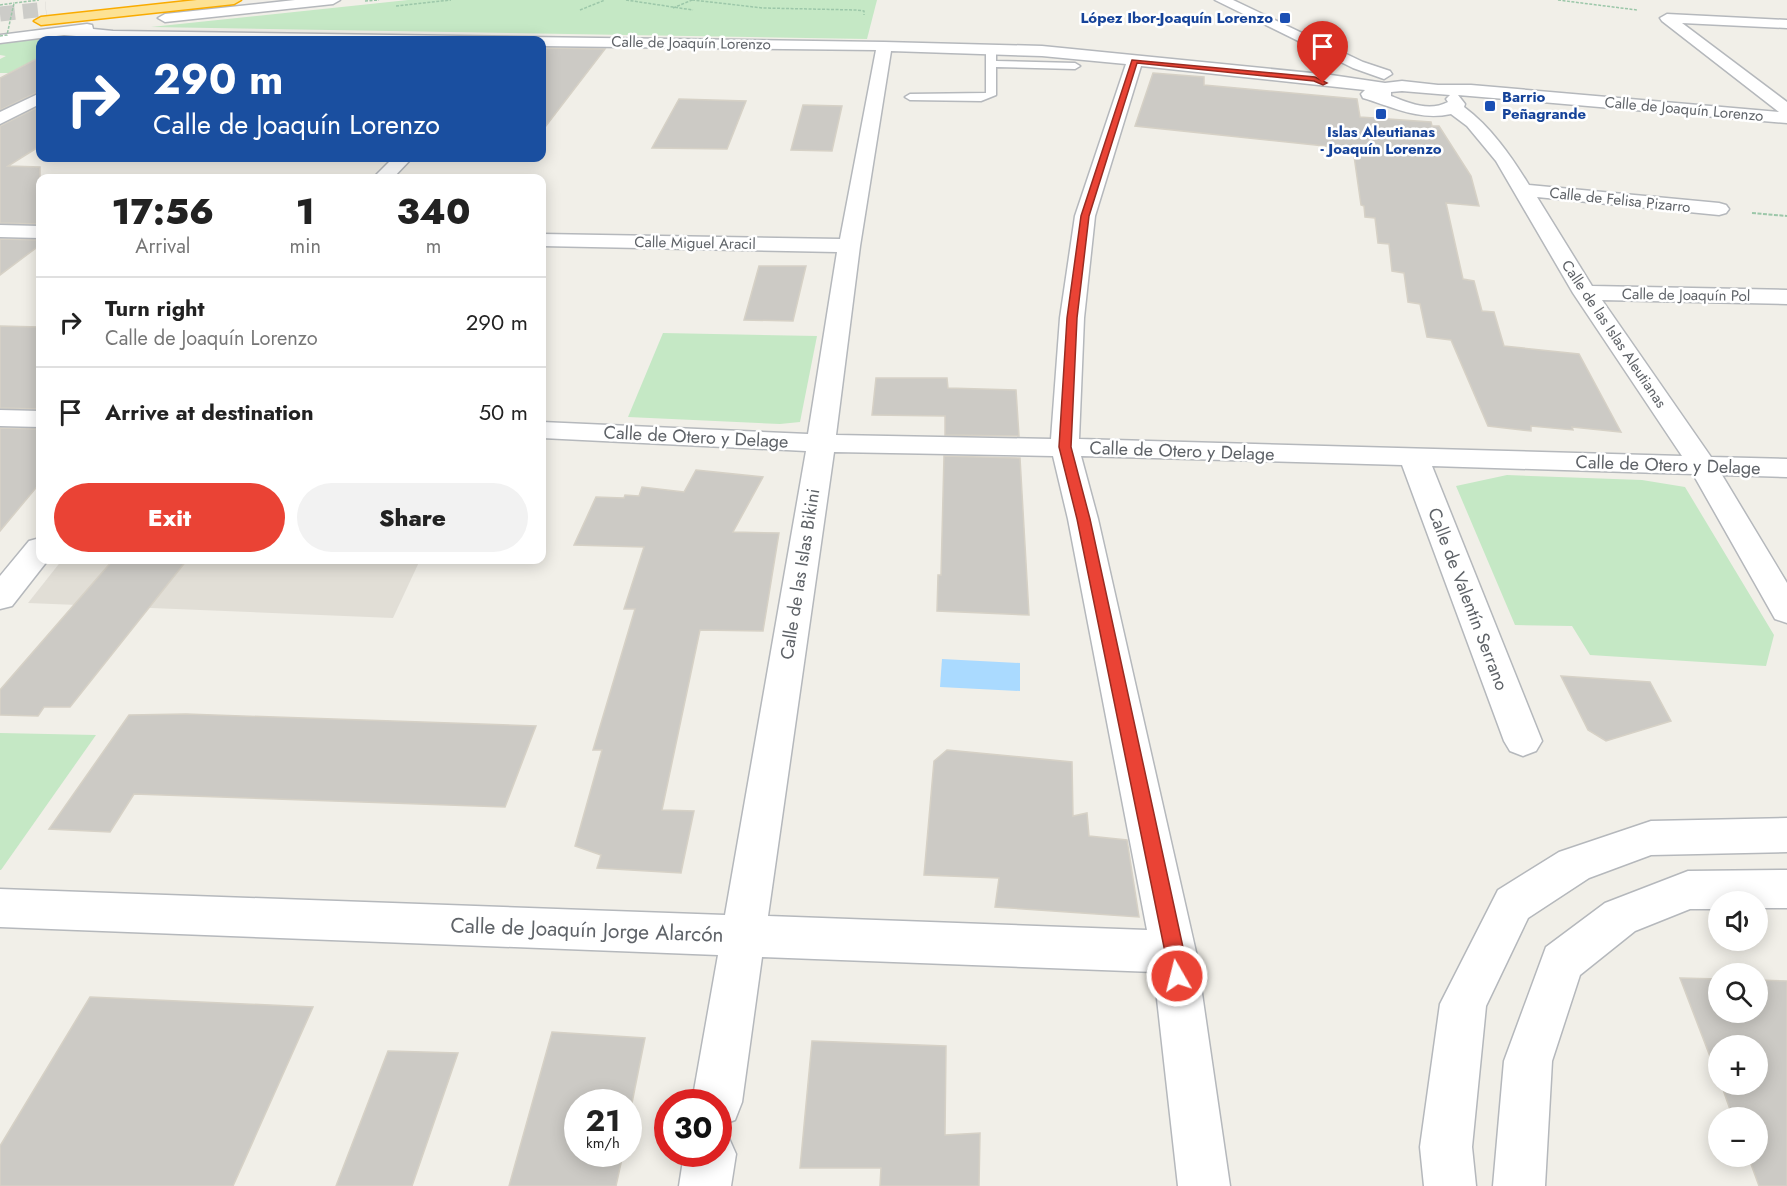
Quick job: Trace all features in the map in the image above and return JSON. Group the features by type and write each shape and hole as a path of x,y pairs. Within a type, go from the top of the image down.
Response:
{"highway":[{"path":"42,10 121,0"},
{"path":"42,10 234,0"}],"street":[{"path":"0,38 333,0"},
{"path":"1222,0 1358,65 1414,86"},
{"path":"1787,24 1667,18 1787,110"},
{"path":"113,35 110,30 135,22"},
{"name":"Calle de Joaquín Lorenzo","path":"65,31 125,36"},
{"name":"Calle de Joaquín Lorenzo","path":"546,40 884,46 991,57 1042,51 1315,79 1387,91 1414,86 1438,90 1787,118"},
{"name":"Calle de las Islas Bikini","path":"719,1089 821,443 849,246 884,46"},
{"path":"1135,61 1085,216 1072,318 1065,447 1083,519 1174,952 1204,1186"},
{"path":"1358,65 1387,91"},
{"name":"Calle de las Islas Aleutianas","path":"1438,90 1447,93 1454,104 1473,122 1504,159 1585,293 1702,465 1787,611"},
{"name":"Calle de las Islas Aleutianas","path":"1387,91 1395,105 1415,110 1488,141"},
{"name":"Calle de Joaquín Lorenzo","path":"1454,104 1509,94"},
{"path":"3,117 36,100"},
{"name":"Calle de las Islas Aleutianas","path":"1415,110 1438,111 1454,104"},
{"path":"3,117 36,117"},
{"path":"385,174 399,162"},
{"name":"Calle de Felisa Pizarro","path":"1521,190 1719,209"},
{"path":"0,231 36,232"},
{"name":"Calle Miguel Aracil","path":"546,240 849,246"},
{"name":"Calle de Joaquín Pol","path":"1585,293 1787,297"},
{"path":"0,418 36,419"},
{"name":"Calle de Otero y Delage","path":"546,430 821,443 1065,447 1787,468"},
{"name":"Calle de Valentín Serrano","path":"1414,458 1523,741"},
{"name":"Calle de las Islas Aleutianas","path":"1738,527 1787,585"},
{"path":"0,598 36,553"},
{"path":"1450,1186 1446,1147 1463,1004 1513,904 1574,865 1651,838 1787,835"},
{"path":"1519,1186 1528,1061 1562,962 1620,917 1688,890 1787,889"},
{"name":"Calle de Joaquín Jorge Alarcón","path":"0,908 1174,952"},
{"path":"705,1186 708,1167"}],"lane":[{"path":"910,97 987,98 991,95 991,57 1075,66"}],"path":[{"path":"668,12 692,0 763,8 858,10 864,11 864,19"},
{"path":"1558,0 1703,19"},
{"path":"0,38 7,35 14,3"},
{"path":"0,5 14,3 42,10"}],"shaded area":[{"path":"59,564 418,564 393,618 28,603"}],"green space":[{"path":"408,0 877,0 867,39 151,27"},
{"path":"36,39 36,59 9,73 0,73 0,59 6,56 0,55 0,44"},
{"path":"663,333 817,336 800,422 780,424 628,417"},
{"path":"1507,475 1642,480 1685,487 1774,635 1766,666 1590,655 1572,626 1515,625 1456,486"},
{"path":"0,733 96,735 1,870 0,870"}],"water":[{"path":"942,659 1020,663 1020,691 940,687"}],"building":[{"path":"546,48 605,49 546,126"},
{"path":"36,59 36,93 0,110 0,78"},
{"path":"1153,73 1204,77 1204,85 1357,99 1360,117 1431,122 1432,126 1439,126 1471,176 1479,206 1446,203 1463,279 1474,281 1482,311 1494,312 1504,346 1579,354 1621,432 1531,426 1531,431 1488,426 1451,340 1427,337 1420,304 1408,302 1404,273 1392,271 1389,244 1378,243 1375,218 1365,217 1364,206 1361,205 1353,149 1135,126"},
{"path":"679,99 746,101 727,149 652,148"},
{"path":"803,105 842,106 832,151 791,150"},
{"path":"36,108 36,148 8,166 40,167 40,174 36,174 36,224 0,223 0,126"},
{"path":"0,239 36,240 36,248 0,275"},
{"path":"759,266 806,266 793,321 744,320"},
{"path":"0,326 36,327 36,409 0,408"},
{"path":"876,378 947,378 948,388 1016,390 1019,436 945,435 945,416 872,415"},
{"path":"0,428 36,429 36,488 0,531"},
{"path":"944,456 1020,458 1029,615 937,611 938,575 941,575"},
{"path":"696,470 763,477 733,532 779,533 763,631 700,630 662,810 694,811 681,873 597,868 601,855 575,846 602,750 593,750 635,609 624,609 644,547 574,545 596,497 639,496 642,487 684,492"},
{"path":"110,564 184,564 70,707 44,707 38,716 0,715 0,690"},
{"path":"1561,676 1650,682 1671,721 1606,741 1588,730"},
{"path":"186,714 536,726 505,807 134,794 110,832 49,829 129,715"},
{"path":"947,750 1072,762 1073,816 1087,813 1089,836 1127,840 1139,917 995,907 999,878 924,875 934,761"},
{"path":"1680,978 1708,979 1708,1023 1768,1023 1768,980 1787,981 1787,1186 1759,1186 1752,1167 1768,1167 1768,1107 1729,1107 1725,1095 1768,1095 1768,1035 1708,1035 1708,1051"},
{"path":"90,997 313,1007 233,1186 0,1186 0,1146"},
{"path":"552,1032 645,1038 635,1089 564,1089 564,1167 620,1167 616,1186 509,1186"},
{"path":"812,1041 946,1046 945,1135 980,1133 979,1186 880,1186 881,1168 800,1168"},
{"path":"388,1051 458,1053 412,1186 336,1186"}],"tunnel":[{"path":"0,14 46,9"}],"place":[{"name":"López Ibor-Joaquín Lorenzo","path":"1285,18"},
{"name":"Barrio Peñagrande","path":"1490,106"},
{"name":"Islas Aleutianas - Joaquín Lorenzo","path":"1381,114"}],"route":[{"path":"1177,976 1174,952 1083,519 1065,447 1072,318 1085,216 1135,61 1315,79 1323,83"}]}
